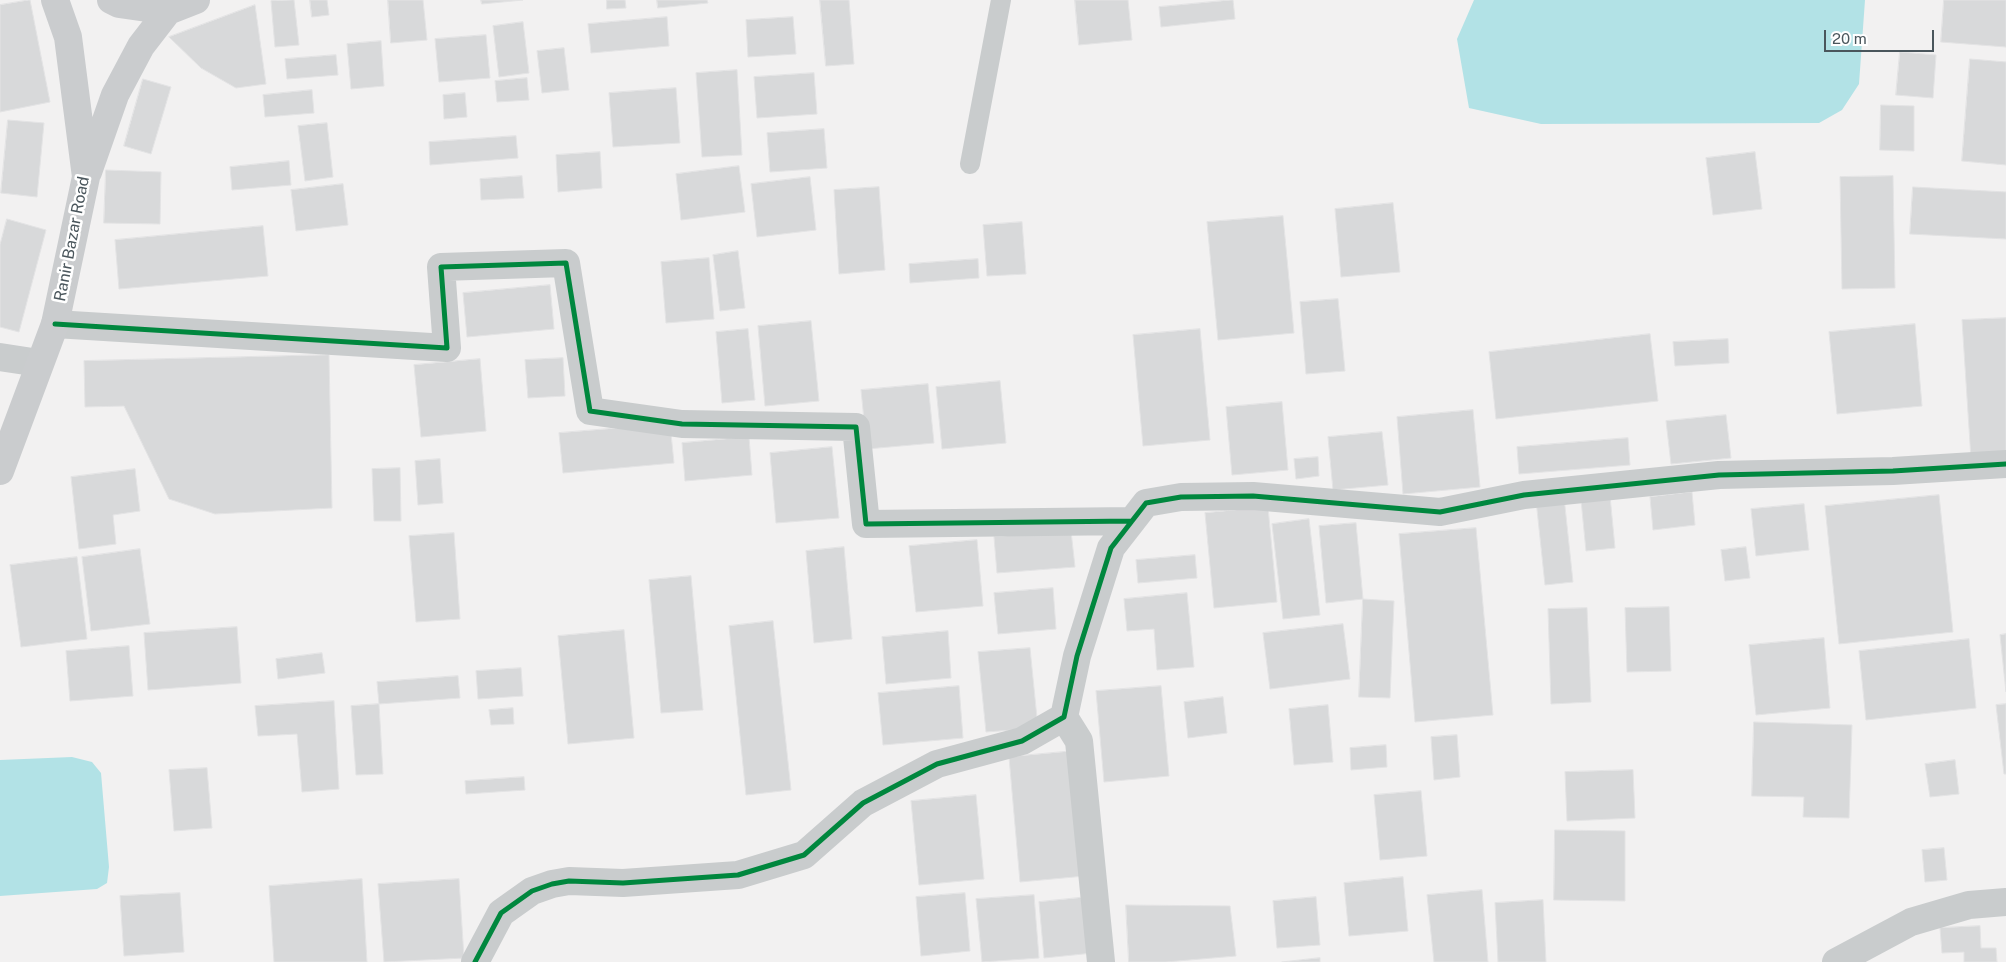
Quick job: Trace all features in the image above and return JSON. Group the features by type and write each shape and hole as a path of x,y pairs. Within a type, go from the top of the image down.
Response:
{"main road":[{"name":"Ranir Bazar Road","path":"0,471 55,324 86,177 68,37 55,0"},
{"path":"111,0 119,4 168,11 196,0"},
{"path":"86,177 115,95 141,46 168,11"}],"street":[{"path":"55,324 447,348 441,267 566,263 590,411 682,424 856,427 866,524 1132,521"},
{"path":"0,357 39,363"},
{"path":"1101,962 1079,741 1064,718 1077,656 1111,548 1146,503 1181,497 1253,496 1440,512 1524,495 1719,475 1892,471 2006,464"},
{"path":"475,962 501,913 532,891 552,884 569,881 623,883 738,875 804,855 863,803 937,764 1022,741 1064,718"},
{"path":"1836,962 1911,922 1969,905 2006,902"}],"lane":[{"path":"970,164 1001,0"}],"water":[{"path":"1474,0 1865,0 1859,84 1842,110 1819,123 1541,124 1469,108 1457,39"},
{"path":"72,757 92,762 101,773 109,867 107,883 97,889 0,896 0,760"}],"building":[{"path":"30,0 50,102 0,112 0,5"},
{"path":"294,0 299,45 275,47 271,1"},
{"path":"310,0 327,0 329,15 312,17"},
{"path":"388,0 423,0 427,40 391,43"},
{"path":"481,0 523,0 482,4"},
{"path":"607,0 625,0 626,8 607,9"},
{"path":"657,0 707,0 708,3 658,8"},
{"path":"820,0 849,0 854,64 826,66"},
{"path":"1075,0 1128,0 1132,40 1079,45"},
{"path":"1233,0 1235,19 1161,27 1159,7"},
{"path":"1944,0 2006,0 2006,47 1941,42"},
{"path":"255,5 266,84 236,88 201,68 169,37"},
{"path":"667,17 669,46 591,53 588,24"},
{"path":"793,17 796,54 748,57 746,20"},
{"path":"523,22 529,73 499,77 493,26"},
{"path":"486,35 490,78 439,82 435,39"},
{"path":"381,41 384,86 351,89 347,44"},
{"path":"564,48 569,90 542,93 537,51"},
{"path":"1900,52 1936,55 1933,98 1896,95"},
{"path":"336,55 338,75 287,79 285,59"},
{"path":"1970,59 2006,62 2006,165 1962,161"},
{"path":"737,70 742,155 702,157 696,73"},
{"path":"814,73 817,114 757,118 754,77"},
{"path":"527,78 529,100 497,102 495,81"},
{"path":"143,79 171,87 151,154 124,146"},
{"path":"676,88 680,143 613,147 609,93"},
{"path":"312,90 314,113 265,117 263,95"},
{"path":"465,93 467,117 444,119 443,95"},
{"path":"1881,105 1914,106 1914,151 1880,150"},
{"path":"8,120 44,123 37,197 1,193"},
{"path":"327,123 333,177 305,181 298,126"},
{"path":"824,129 827,168 770,172 767,133"},
{"path":"516,136 518,158 430,165 429,142"},
{"path":"600,152 602,188 558,192 556,155"},
{"path":"1755,152 1762,209 1713,215 1706,158"},
{"path":"289,161 291,185 232,190 230,167"},
{"path":"739,166 745,212 681,220 676,174"},
{"path":"106,170 161,172 160,224 104,223"},
{"path":"522,176 524,198 481,200 480,179"},
{"path":"1893,176 1895,288 1842,289 1840,177"},
{"path":"810,177 816,230 757,237 751,184"},
{"path":"343,184 348,225 296,231 291,190"},
{"path":"879,187 885,270 839,274 834,190"},
{"path":"1913,187 2006,192 2006,239 1910,234"},
{"path":"1393,203 1400,272 1341,277 1335,209"},
{"path":"1283,216 1294,333 1218,340 1207,222"},
{"path":"7,219 46,230 19,332 0,327 0,245"},
{"path":"1022,222 1026,274 987,276 983,225"},
{"path":"263,226 268,276 119,289 115,240"},
{"path":"738,251 745,308 720,311 713,255"},
{"path":"709,258 714,319 666,323 661,262"},
{"path":"978,259 979,278 910,283 909,264"},
{"path":"550,285 554,329 467,337 463,293"},
{"path":"1338,299 1345,371 1306,374 1300,302"},
{"path":"2006,318 2006,456 1971,459 1962,320"},
{"path":"811,321 819,401 765,406 758,326"},
{"path":"1915,324 1922,406 1837,414 1829,332"},
{"path":"748,329 755,400 722,403 716,332"},
{"path":"1200,329 1210,440 1143,446 1133,335"},
{"path":"1650,334 1658,401 1496,419 1489,352"},
{"path":"1728,339 1729,363 1675,366 1673,342"},
{"path":"329,355 332,508 215,514 169,499 124,406 85,407 84,361"},
{"path":"563,358 565,396 528,398 525,360"},
{"path":"480,359 486,431 421,437 414,365"},
{"path":"1000,381 1006,443 942,449 936,387"},
{"path":"928,384 934,443 867,449 861,390"},
{"path":"1282,402 1288,470 1232,475 1226,407"},
{"path":"1473,410 1480,487 1403,494 1397,417"},
{"path":"1726,415 1731,458 1671,464 1666,421"},
{"path":"670,424 674,463 563,473 559,433"},
{"path":"1382,432 1388,485 1333,490 1328,437"},
{"path":"749,437 752,475 685,481 682,443"},
{"path":"1628,438 1630,465 1519,474 1517,447"},
{"path":"832,447 839,518 776,523 770,453"},
{"path":"1318,457 1319,476 1296,479 1294,459"},
{"path":"440,459 443,503 418,505 415,461"},
{"path":"400,468 401,521 374,521 372,469"},
{"path":"135,469 140,511 113,515 116,544 79,549 71,477"},
{"path":"1692,492 1695,525 1653,530 1650,497"},
{"path":"1939,495 1953,632 1839,644 1825,506"},
{"path":"1610,496 1615,548 1586,551 1581,500"},
{"path":"1564,497 1573,582 1545,585 1536,500"},
{"path":"1804,504 1809,550 1756,556 1751,509"},
{"path":"1268,507 1277,602 1214,608 1205,513"},
{"path":"1309,519 1320,615 1283,619 1272,524"},
{"path":"1356,523 1363,599 1326,603 1319,526"},
{"path":"1476,528 1493,715 1415,722 1399,534"},
{"path":"1071,531 1075,567 997,573 994,537"},
{"path":"454,533 460,619 416,622 409,536"},
{"path":"977,540 983,606 916,612 909,546"},
{"path":"844,547 852,639 814,643 806,551"},
{"path":"1746,547 1750,578 1725,581 1721,550"},
{"path":"140,549 150,624 91,631 82,557"},
{"path":"1195,555 1197,578 1138,583 1136,560"},
{"path":"77,557 87,639 21,647 10,565"},
{"path":"691,576 703,710 661,713 649,580"},
{"path":"1053,588 1056,629 998,634 994,593"},
{"path":"1187,593 1194,667 1157,670 1154,629 1127,631 1124,599"},
{"path":"1363,599 1394,601 1390,698 1359,697"},
{"path":"1669,607 1671,671 1627,672 1625,608"},
{"path":"1587,608 1591,702 1551,704 1548,609"},
{"path":"773,621 791,790 746,795 729,626"},
{"path":"1343,624 1350,679 1270,689 1263,633"},
{"path":"237,627 241,683 148,690 144,633"},
{"path":"624,630 634,738 568,744 558,636"},
{"path":"948,631 951,678 886,684 882,637"},
{"path":"2006,634 2006,692 2000,635"},
{"path":"1824,638 1830,708 1756,715 1749,645"},
{"path":"1969,639 1976,708 1866,720 1859,651"},
{"path":"129,646 133,696 70,701 66,651"},
{"path":"1030,648 1038,728 986,732 978,652"},
{"path":"322,653 325,673 278,679 276,659"},
{"path":"521,668 523,696 478,699 476,671"},
{"path":"458,676 460,698 379,704 377,682"},
{"path":"959,686 963,738 883,745 878,693"},
{"path":"1161,686 1169,776 1104,782 1096,691"},
{"path":"1223,697 1227,733 1188,738 1184,702"},
{"path":"334,701 339,789 302,792 297,734 258,736 255,706"},
{"path":"379,704 383,774 356,775 351,706"},
{"path":"2006,704 2006,774 2004,774 1996,705"},
{"path":"1328,705 1333,762 1294,765 1289,709"},
{"path":"513,708 514,724 491,725 489,710"},
{"path":"1754,722 1852,725 1849,818 1803,817 1804,797 1752,796"},
{"path":"1457,735 1460,777 1434,780 1431,737"},
{"path":"1386,745 1387,767 1351,770 1350,748"},
{"path":"1074,751 1085,876 1020,882 1009,757"},
{"path":"1955,760 1959,794 1930,797 1925,764"},
{"path":"207,768 212,828 174,831 169,770"},
{"path":"1633,770 1635,818 1567,821 1565,772"},
{"path":"524,777 525,790 466,794 465,781"},
{"path":"1421,791 1427,856 1380,860 1374,795"},
{"path":"976,795 984,879 919,885 911,801"},
{"path":"1555,830 1625,831 1625,901 1554,900"},
{"path":"1944,848 1947,880 1925,882 1922,850"},
{"path":"1403,877 1408,931 1349,936 1344,883"},
{"path":"362,879 367,962 274,962 269,886"},
{"path":"459,879 464,958 384,962 378,884"},
{"path":"1482,890 1488,962 1434,962 1427,895"},
{"path":"180,893 184,952 124,956 120,896"},
{"path":"965,893 970,951 921,956 916,897"},
{"path":"1034,895 1039,958 982,962 976,899"},
{"path":"1088,897 1093,953 1044,958 1039,902"},
{"path":"1316,897 1320,945 1277,948 1273,901"},
{"path":"1543,900 1546,962 1498,962 1495,903"},
{"path":"1126,905 1230,906 1236,956 1166,962 1129,962"},
{"path":"1980,926 1981,948 1996,948 1997,962 1964,962 1964,952 1942,953 1940,928"},
{"path":"1320,958 1320,962 1282,962"}],"cycle path":[{"path":"55,324 447,348 441,267 566,263 590,411 682,424 856,427 866,524 1132,521"},
{"path":"475,962 501,913 532,891 552,884 569,881 623,883 738,875 804,855 863,803 937,764 1022,741 1064,717 1077,656 1111,548 1146,503 1181,497 1253,496 1440,512 1524,495 1719,475 1893,471 2006,464"}]}
